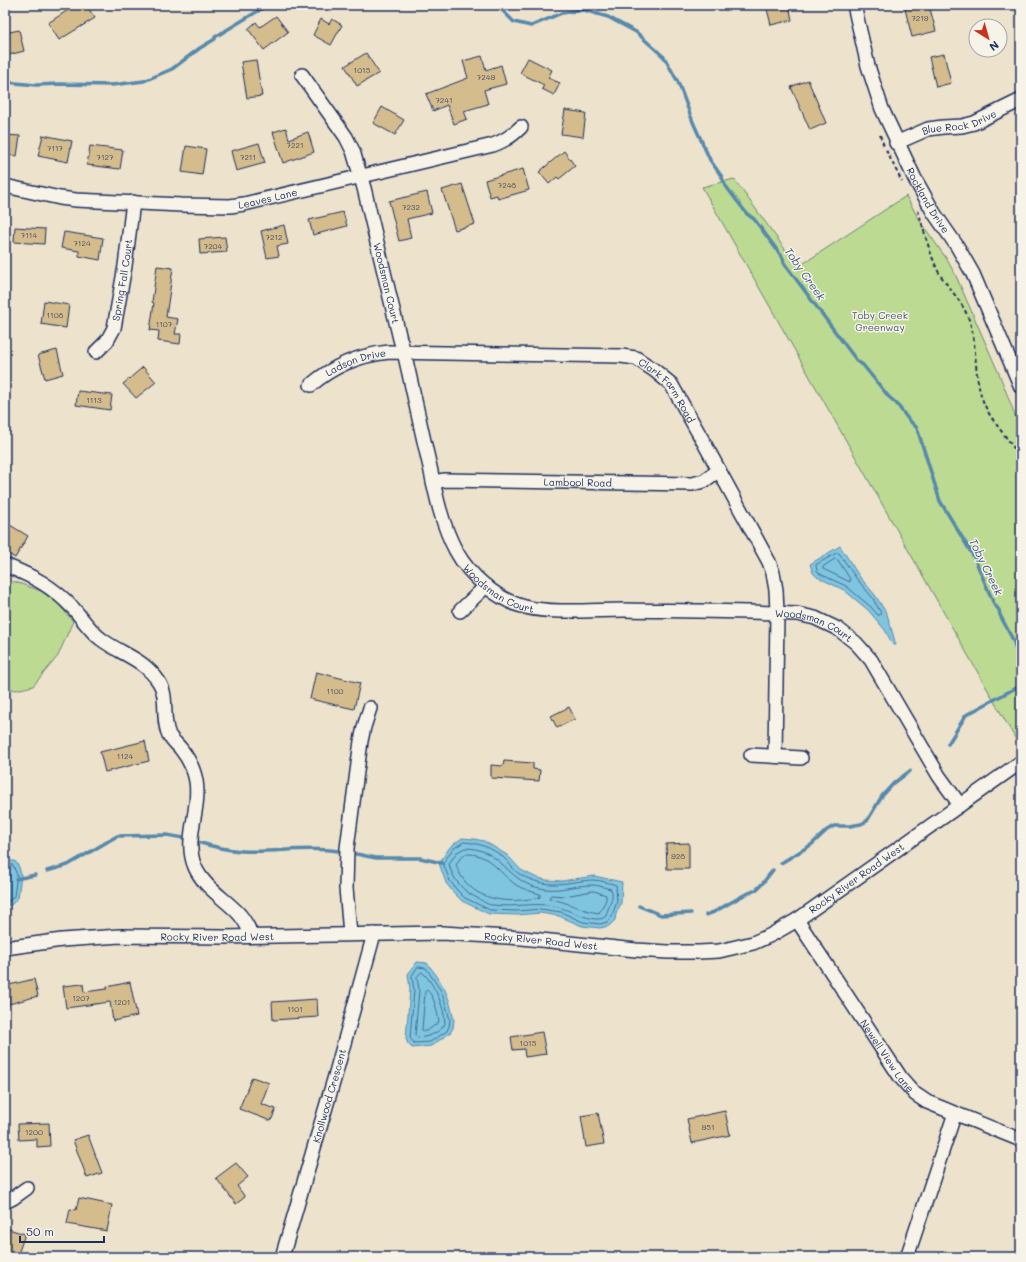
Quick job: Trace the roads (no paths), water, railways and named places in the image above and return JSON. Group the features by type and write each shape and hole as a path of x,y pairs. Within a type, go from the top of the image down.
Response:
{"street":[{"name":"Rockland Drive","path":"854,5 868,66 882,110 896,143 934,213 957,246 973,274 1021,387"},
{"name":"Woodsman Court","path":"302,75 346,137 353,151 404,352 441,516 456,550 466,566 480,582 504,598 524,606 555,610 777,613 797,614 815,618 838,629 856,643 871,660 939,776 960,805"},
{"name":"Blue Rock Drive","path":"896,143 928,129 962,126 974,123 1021,100"},
{"name":"Leaves Lane","path":"5,186 60,198 230,206 244,204 502,142 513,136 521,127"},
{"name":"Spring Fall Court","path":"96,352 107,341 114,328 125,266 133,202"},
{"name":"Ladson Drive","path":"311,385 335,368 352,359 374,354 404,352"},
{"name":"Clark Farm Road","path":"404,352 621,356 636,358 671,384 769,562 773,573 776,590 777,613 775,756"},
{"name":"Lambool Road","path":"433,482 445,480 692,484 704,481 719,470"},
{"path":"5,565 36,578 48,586 61,596 100,639 143,664 160,683 165,708 165,724 169,735 185,754 192,766 196,778 198,791 190,848 196,868 200,876 215,893 240,915 252,936"},
{"path":"460,611 486,586"},
{"path":"350,934 346,888 347,848 360,747 370,708"},
{"path":"751,755 801,758"},
{"name":"Rocky River Road West","path":"5,948 62,940 120,936 252,936 442,933 636,950 668,952 719,951 753,943 771,935 797,920 1021,762"},
{"name":"Newell View Lane","path":"797,920 905,1084 915,1094 927,1102 1021,1140"},
{"name":"Knollwood Crescent","path":"282,1257 335,1076 374,934"},
{"path":"907,1257 955,1113"},
{"path":"5,1202 27,1188"}],"water":[{"path":"840,546 859,576 875,595 887,614 896,645 893,645 885,630 868,610 844,590 817,577 813,573 810,564"},
{"path":"462,838 484,841 507,855 521,870 535,877 546,880 562,881 594,876 622,882 621,903 615,920 609,926 600,928 582,926 559,916 540,913 517,915 489,914 462,901 446,883 439,863 450,847"},
{"path":"5,861 15,861 19,867 21,875 18,898 11,905 5,905"},
{"path":"417,962 427,963 437,976 449,1000 454,1020 453,1028 450,1033 431,1046 412,1048 406,1039 410,989 408,974"}],"waterway":[{"path":"5,82 36,85 112,85 144,81 172,69 200,48 215,39 215,37 268,5"},
{"name":"Toby Creek","path":"499,5 500,8 514,22 531,26 562,13 584,10 608,17 636,32 664,57 678,82 693,122 710,160 722,177 725,185 747,214 754,219 783,258 784,263 857,361 863,365 917,428 940,501 974,557 994,604 999,610 1000,615 1013,640 1021,664"},
{"path":"948,744 966,715 1021,685"},
{"path":"781,863 811,845 827,830 834,826 850,826 867,821 882,796 894,783 910,771"},
{"path":"47,871 68,865 117,836 167,835 189,839"},
{"path":"194,841 218,848 242,851 302,849 338,851"},
{"path":"356,854 376,858 420,858 442,863"},
{"path":"706,915 756,890 773,870"},
{"path":"16,879 35,875"},
{"path":"639,906 661,915 691,913"}],"park label":[{"name":"Toby Creek Greenway","path":"880,320"}]}
